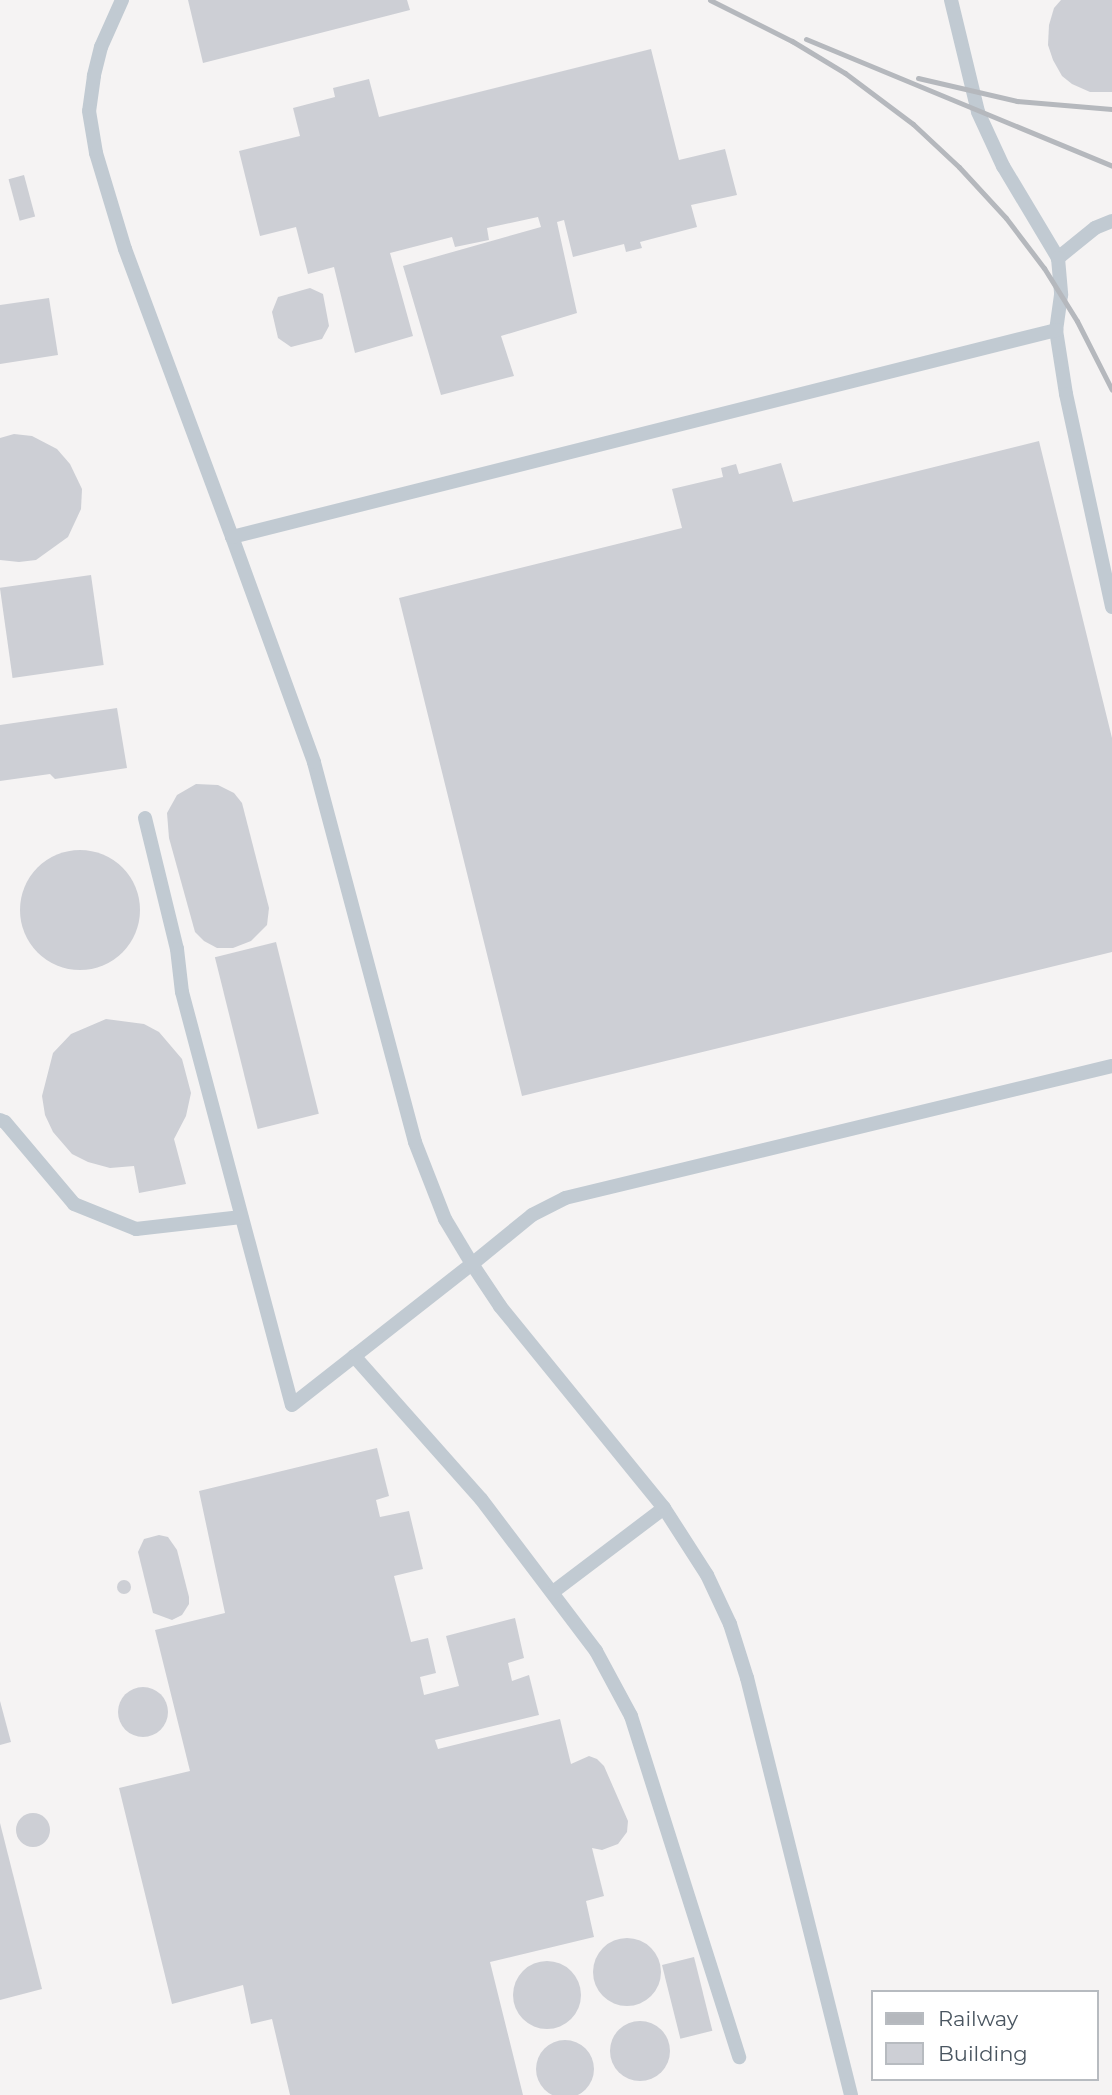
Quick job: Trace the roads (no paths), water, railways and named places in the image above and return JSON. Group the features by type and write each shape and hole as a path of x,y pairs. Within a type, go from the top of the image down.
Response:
{"lane":[{"path":"122,0 101,47 94,76 89,111 96,153 125,249 314,762 415,1142 444,1219 500,1306 664,1508 707,1575 733,1634 747,1678 851,2095"},
{"path":"951,0 978,112 1003,166 1058,258 1061,295 1056,330 1074,433 1112,607"},
{"path":"1058,258 1095,228 1112,221"},
{"path":"232,537 1056,330"},
{"path":"145,818 177,949 182,992 292,1405 533,1215 565,1198 1112,1066"},
{"path":"0,1120 5,1122 74,1204 136,1229 242,1217"},
{"path":"354,1356 481,1499 596,1651 631,1716 739,2057"},
{"path":"553,1592 664,1508"}],"railway":[{"path":"710,0 792,41 845,73 913,124 959,167 1006,218 1044,268 1077,321 1112,390"},
{"path":"806,39 1112,166"},
{"path":"918,78 1017,101 1112,109"}]}
